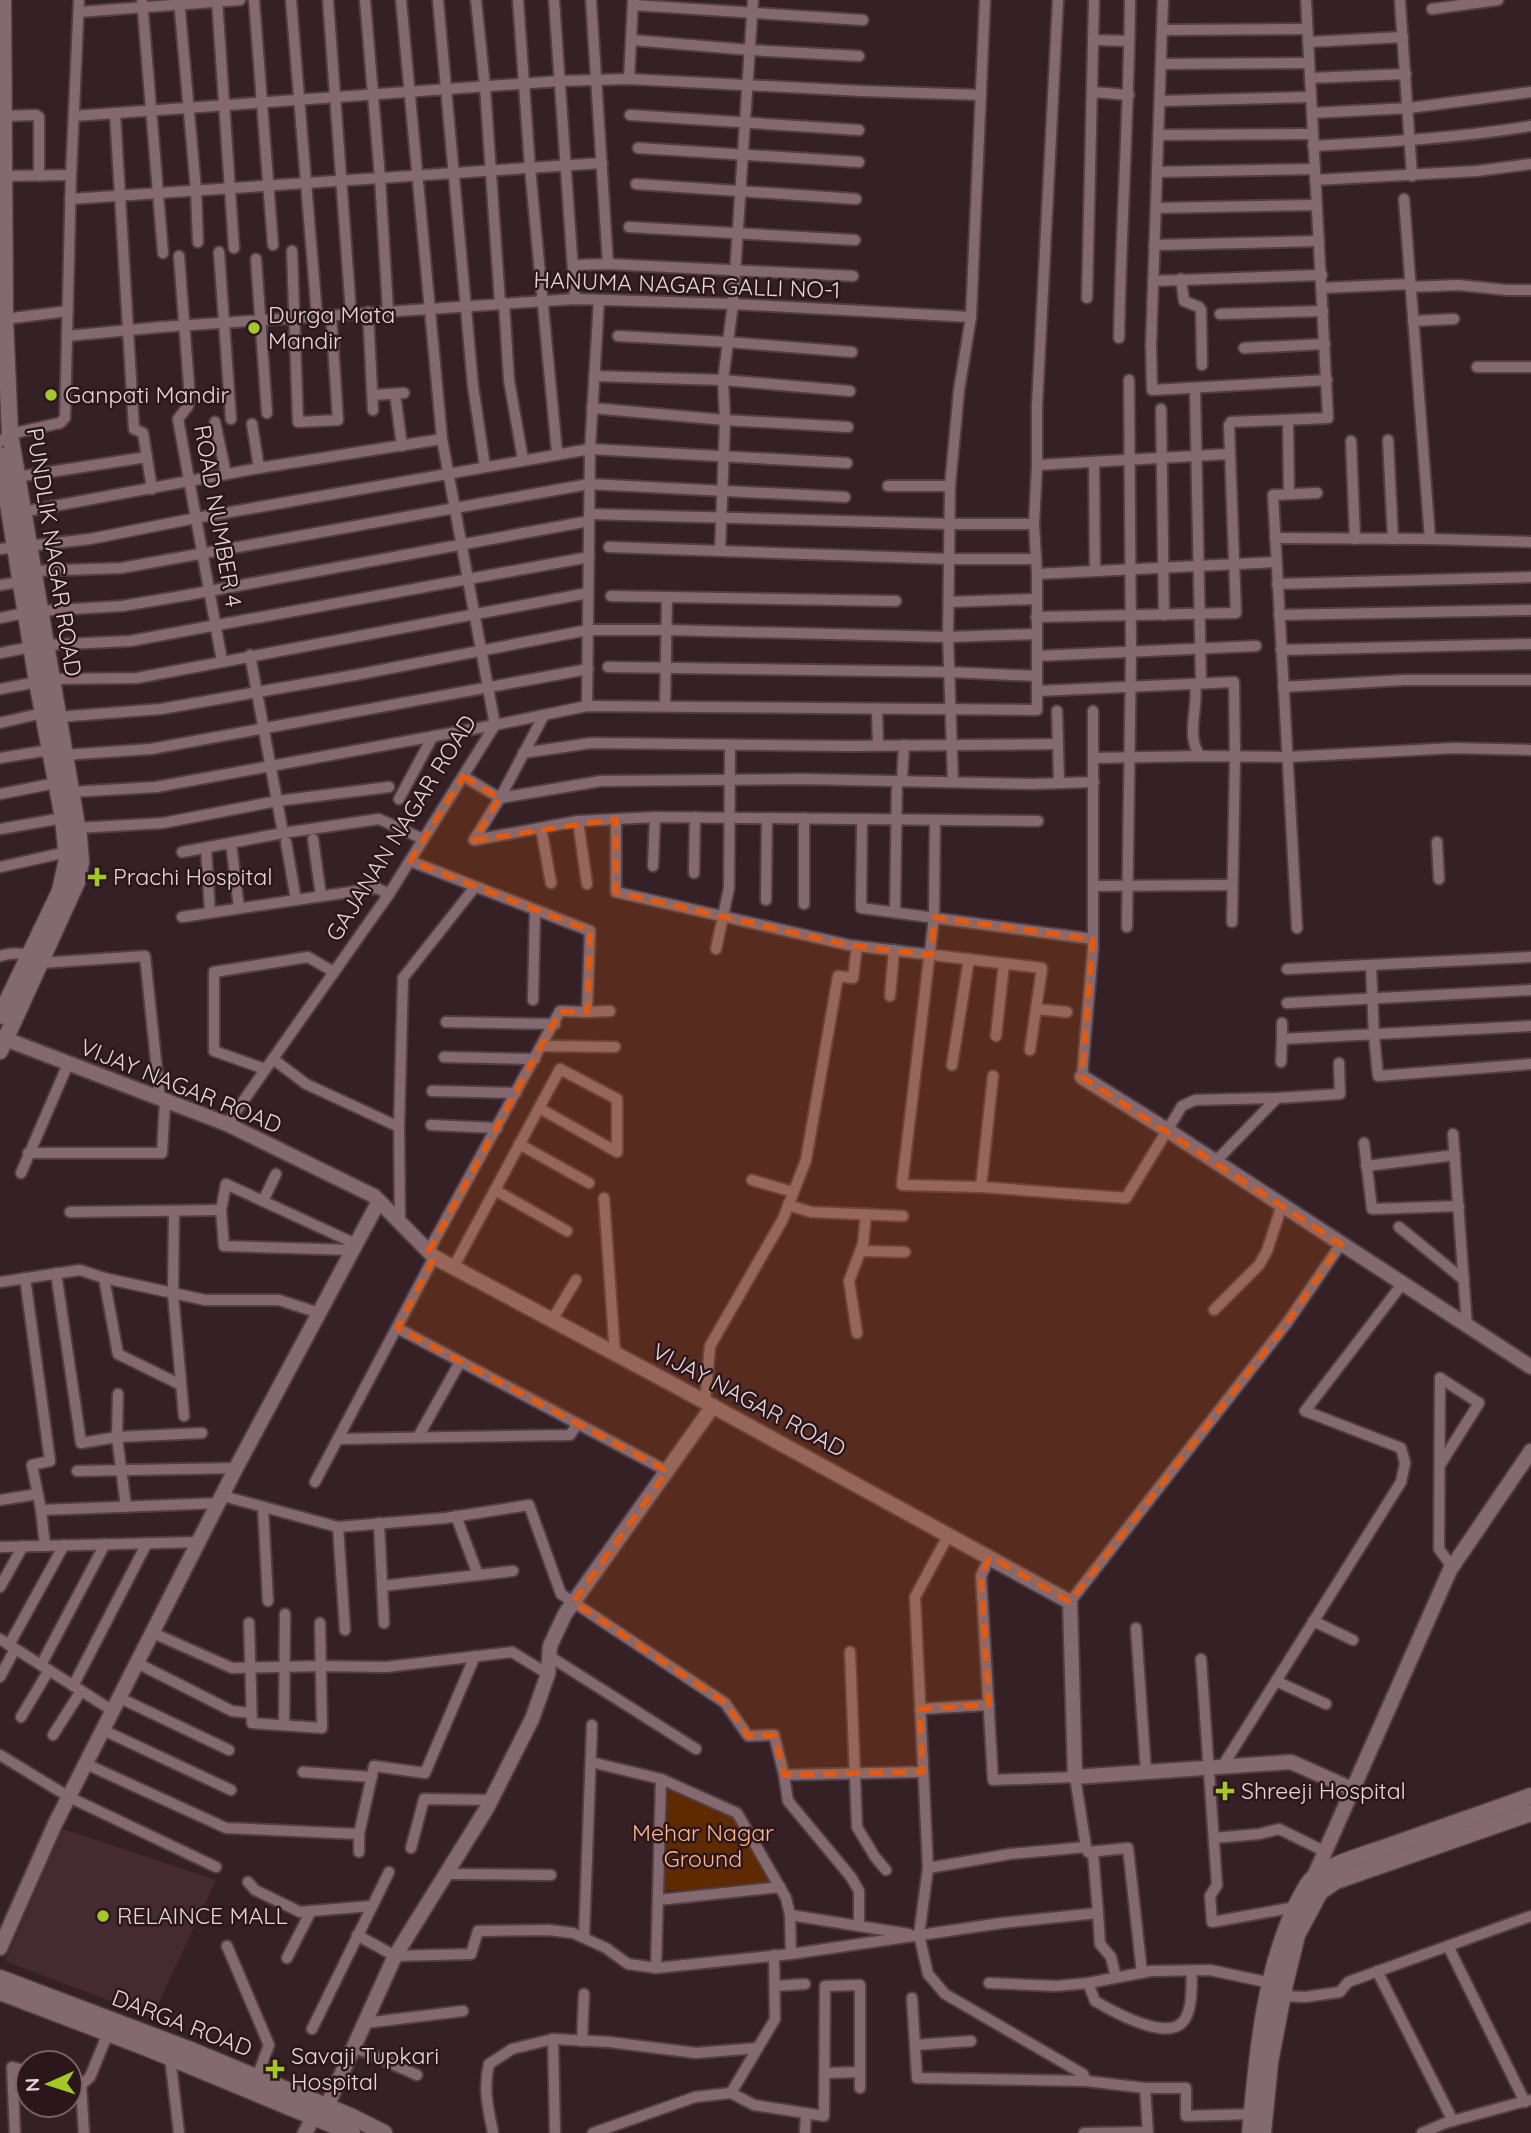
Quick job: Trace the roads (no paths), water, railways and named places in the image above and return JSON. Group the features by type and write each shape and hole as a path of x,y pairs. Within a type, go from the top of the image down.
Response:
{"main road":[{"name":"PUNDLIK NAGAR ROAD","path":"2,1043 60,891 67,859 56,783 57,752 52,713 26,577 14,547 6,476 2,176 5,116 3,0"},
{"name":"PUNDLIK NAGAR ROAD","path":"0,455 6,476"},
{"name":"PUNDLIK NAGAR ROAD","path":"0,1016 77,882 80,862 77,828 71,792 57,752"},
{"path":"1250,2133 1255,2082 1271,1983 1286,1928 1296,1907 1315,1886 1344,1863 1531,1796"},
{"path":"1315,1886 1531,1813"},
{"path":"1263,2133 1270,2062 1282,1996 1297,1935 1315,1886"},
{"name":"DARGA ROAD","path":"0,1978 172,2050 352,2133"},
{"name":"DARGA ROAD","path":"0,1992 108,2033 257,2077 323,2119 384,2133"}],"street":[{"path":"5,438 60,423 65,418 70,199 79,6 240,0"},
{"path":"254,0 273,246"},
{"path":"291,0 317,316"},
{"path":"328,0 351,313"},
{"path":"365,0 388,311"},
{"name":"GAJANAN NAGAR ROAD","path":"227,1124 389,894 495,725 442,439 401,0"},
{"path":"438,0 473,386 485,467"},
{"path":"476,0 509,380 523,460"},
{"path":"518,0 541,300 557,453"},
{"path":"554,0 575,299"},
{"path":"590,0 608,264"},
{"path":"720,551 725,420 723,380 733,304 753,0"},
{"path":"953,782 948,637 950,486 959,390 971,317 985,0"},
{"path":"71,792 156,787 587,706 1037,710 1037,574 1034,524 1037,406 1058,0"},
{"path":"1087,298 1094,0"},
{"path":"1119,338 1130,0"},
{"path":"1163,0 1151,345 1152,390 1327,380"},
{"path":"1036,617 1236,613 1229,425 1231,422 1328,418 1306,0"},
{"path":"1432,9 1498,0"},
{"path":"218,1 234,248"},
{"path":"179,2 196,190 198,242"},
{"path":"1400,2 1412,176"},
{"path":"629,79 633,3 863,20"},
{"path":"142,4 163,253"},
{"path":"1162,30 1307,29"},
{"path":"1308,42 1403,37"},
{"path":"632,40 859,56"},
{"path":"1094,40 1129,41"},
{"path":"1161,64 1309,63"},
{"path":"1310,78 1406,74"},
{"path":"74,116 595,79 981,95"},
{"path":"1093,92 1129,95"},
{"path":"1312,113 1409,108 1531,92"},
{"path":"1160,101 1310,97"},
{"path":"116,113 134,429 143,433 152,489"},
{"path":"630,115 859,130"},
{"path":"5,116 39,117 39,176"},
{"path":"1159,135 1410,141 1485,134 1531,126"},
{"path":"638,148 859,162"},
{"path":"70,199 602,163"},
{"path":"1157,172 1412,176 1531,164"},
{"path":"2,176 71,175"},
{"path":"636,184 856,199"},
{"path":"1404,200 1430,539"},
{"path":"1156,208 1316,205"},
{"path":"629,227 855,240"},
{"path":"1154,245 1319,241"},
{"path":"292,251 298,422 338,420 331,315"},
{"path":"219,252 231,419"},
{"name":"ROAD NUMBER 4","path":"178,256 189,386 188,406 178,419 222,660"},
{"path":"256,259 267,413"},
{"path":"573,265 608,264 853,276"},
{"path":"1153,281 1322,275"},
{"path":"1181,279 1184,301 1201,310 1202,365"},
{"path":"1322,288 1458,285 1531,290"},
{"name":"HANUMA NAGAR GALLI NO-1","path":"67,336 223,322 575,299 733,304 971,317"},
{"path":"587,706 590,449 599,300"},
{"path":"5,319 68,311"},
{"path":"368,312 373,410"},
{"path":"1220,314 1324,312"},
{"path":"1413,321 1454,319"},
{"path":"618,336 852,352"},
{"path":"1244,348 1325,344"},
{"path":"1477,367 1531,367"},
{"path":"594,376 723,380 850,391"},
{"path":"1127,926 1131,652 1129,380"},
{"path":"1195,388 1200,648 1193,733 1195,748 1200,756"},
{"path":"373,395 400,393 402,446"},
{"path":"592,408 725,420 848,427"},
{"path":"1161,409 1164,615"},
{"path":"1288,420 1289,494"},
{"path":"215,422 226,474"},
{"path":"252,424 259,468"},
{"path":"10,512 442,439"},
{"path":"1388,440 1393,539"},
{"path":"1351,441 1355,539"},
{"path":"14,547 90,539 590,449 847,463"},
{"path":"1037,465 1229,454"},
{"path":"6,476 147,457"},
{"path":"1094,462 1095,571"},
{"path":"0,585 26,577 121,568 589,484 845,497"},
{"path":"888,486 950,486"},
{"path":"1297,928 1273,495 1317,493"},
{"path":"0,618 32,612 122,606 461,544 589,517 1034,524"},
{"path":"1275,538 1531,542"},
{"path":"609,547 949,559 1035,559"},
{"path":"0,653 38,646 130,641 589,557"},
{"path":"1037,574 1276,562"},
{"path":"1277,584 1531,577"},
{"path":"0,689 44,681 137,678 588,593"},
{"path":"611,596 896,601"},
{"path":"665,706 667,597"},
{"path":"949,602 1035,599"},
{"path":"1279,615 1531,610"},
{"path":"0,723 52,713 161,709 481,652 588,630 948,637 1036,634"},
{"path":"1281,650 1531,644"},
{"path":"1037,656 1256,646"},
{"path":"250,655 296,900"},
{"path":"608,667 949,672 1037,676"},
{"path":"0,758 57,752 151,749 588,668"},
{"path":"1283,687 1404,680 1531,680"},
{"path":"1037,691 1234,682 1232,922"},
{"path":"877,709 878,746"},
{"path":"1057,711 1059,783"},
{"path":"1093,711 1093,939 1082,1077 1531,1367"},
{"path":"544,715 500,798 474,840 578,821 655,817 1038,821"},
{"path":"399,799 433,736"},
{"path":"523,753 591,743 878,746 1058,744"},
{"path":"716,949 729,888 730,745"},
{"path":"895,912 896,819 904,745"},
{"path":"1094,758 1287,757 1454,748 1531,750"},
{"path":"463,776 500,798 601,780 1094,782"},
{"path":"0,794 56,783"},
{"path":"77,828 163,823 277,802 388,787"},
{"path":"653,866 655,817"},
{"path":"694,873 695,817"},
{"path":"0,829 63,818"},
{"path":"766,900 767,818"},
{"path":"804,818 804,904"},
{"path":"182,852 285,837 379,819 423,839"},
{"path":"616,819 616,892 857,946 1042,968 1030,1050"},
{"path":"862,819 861,908 1093,939"},
{"path":"935,820 931,955 902,1185 981,1186 1126,1198 1182,1107 1195,1100 1340,1094 1339,1063"},
{"path":"578,821 587,884"},
{"path":"541,828 551,883"},
{"path":"313,839 321,896"},
{"path":"1437,842 1439,879"},
{"path":"230,843 239,908"},
{"path":"206,848 210,912"},
{"path":"0,867 66,852"},
{"path":"410,861 590,931 587,1012"},
{"path":"1093,886 1233,885"},
{"path":"400,1223 399,1127 403,978 475,887"},
{"path":"182,916 377,888 389,894"},
{"path":"533,1000 535,910"},
{"path":"305,2133 323,2119 395,1956 491,1800 532,1718 548,1674 550,1646 565,1614 667,1471 709,1404 710,1346 783,1219 806,1160 838,976 853,978 857,946"},
{"path":"890,996 894,950"},
{"path":"0,956 20,953 35,959 145,956 163,1100 162,1153 28,1153"},
{"path":"265,1069 214,1051 214,972 308,957 334,972"},
{"path":"1287,969 1531,957"},
{"path":"952,1065 969,960"},
{"path":"996,1035 1003,964"},
{"path":"1371,965 1378,1076 1531,1064"},
{"path":"1287,1003 1531,990"},
{"path":"1036,1009 1067,1012"},
{"path":"315,1482 560,1011 610,1011"},
{"path":"446,1022 555,1024"},
{"path":"1281,1062 1282,1023"},
{"path":"1282,1038 1531,1027"},
{"name":"VIJAY NAGAR ROAD","path":"2,1043 68,1064 227,1124 374,1196 431,1255 453,1268 615,1353 1070,1602"},
{"path":"543,1046 615,1047"},
{"path":"444,1057 535,1059"},
{"path":"273,1059 306,1084 399,1127"},
{"path":"21,1173 68,1064"},
{"path":"453,1268 519,1144 560,1069 617,1100 617,1152 539,1108"},
{"path":"981,1186 993,1076"},
{"path":"432,1091 516,1093"},
{"path":"1215,1162 1277,1098"},
{"path":"431,1125 497,1128"},
{"path":"1453,1134 1467,1326"},
{"path":"1364,1143 1372,1209 1459,1206"},
{"path":"519,1144 589,1183"},
{"path":"1366,1166 1455,1154"},
{"path":"262,1201 276,1174"},
{"path":"752,1180 793,1192"},
{"path":"226,1184 262,1201 354,1247 224,1246 221,1210 226,1184"},
{"path":"495,1190 567,1231"},
{"path":"604,1198 615,1353"},
{"path":"0,1948 69,1797 236,1468 379,1201"},
{"path":"788,1205 811,1212 903,1216"},
{"path":"1213,1310 1259,1265 1267,1251 1282,1205"},
{"path":"70,1212 221,1210"},
{"path":"174,1212 173,1294 184,1416"},
{"path":"857,1333 849,1281 863,1244 866,1214"},
{"path":"1399,1227 1464,1280"},
{"path":"1116,1977 1111,1957 1100,1944 1089,1849 1075,1777 1070,1602 1287,1323 1341,1244"},
{"path":"860,1251 905,1252"},
{"path":"0,1282 80,1270 104,1278 205,1300 279,1300 319,1314"},
{"path":"56,1273 81,1443 117,1437 202,1433"},
{"path":"104,1278 118,1354 181,1385"},
{"path":"25,1279 50,1461 32,1465 45,1546"},
{"path":"552,1320 576,1280"},
{"path":"1215,1767 1276,1681 1401,1482 1405,1463 1401,1448 1305,1411 1403,1283"},
{"path":"397,1328 667,1471"},
{"path":"418,1437 460,1362"},
{"path":"1440,1465 1479,1403 1440,1378 1439,1549 1451,1567"},
{"path":"118,1394 117,1437 126,1507"},
{"path":"338,1439 570,1435 577,1424"},
{"path":"1315,1886 1324,1851 1451,1567 1531,1451"},
{"path":"77,1471 236,1468"},
{"path":"0,1500 38,1494"},
{"path":"41,1510 126,1507 221,1499 264,1507 338,1527 456,1516 529,1505 562,1594 725,1703 748,1736 774,1735 788,1801 851,1877 859,1891 859,1926"},
{"path":"264,1507 268,1601"},
{"path":"456,1516 478,1575"},
{"path":"379,1523 384,1623"},
{"path":"338,1527 345,1630"},
{"path":"949,1534 915,1597 928,1868 919,1935 928,1974 945,1994 1083,2074 1086,2081"},
{"path":"0,1547 200,1542"},
{"path":"53,1735 147,1543"},
{"path":"21,1717 105,1544"},
{"path":"0,1677 8,1644 64,1545"},
{"path":"0,1587 23,1546"},
{"path":"990,1557 981,1576 993,1780 1291,1762 1352,1789"},
{"path":"382,1586 513,1571"},
{"path":"284,1724 285,1614"},
{"path":"1313,1621 1353,1640"},
{"path":"249,1623 252,1723 322,1728 320,1623"},
{"path":"1136,1628 1146,1772"},
{"path":"153,1633 232,1668 386,1667 512,1652 548,1674"},
{"path":"8,1644 113,1711"},
{"path":"850,1652 857,1827 886,1870"},
{"path":"359,1852 359,1834 374,1766 425,1773 475,1656"},
{"path":"549,1656 696,1749"},
{"path":"1201,1659 1215,1767 1214,1838 1217,1885 1210,1896 1212,1922 1296,1907"},
{"path":"137,1663 232,1711 251,1713"},
{"path":"1276,1681 1326,1704"},
{"path":"120,1698 229,1750"},
{"path":"920,1709 989,1705"},
{"path":"584,1937 592,1726"},
{"path":"103,1730 231,1790"},
{"path":"0,1755 69,1797 216,1867"},
{"path":"591,1762 661,1779 737,1813 786,1898 790,1915 791,1954"},
{"path":"86,1764 226,1828 359,1834"},
{"path":"303,1772 372,1777"},
{"path":"784,1775 923,1772"},
{"path":"656,1968 661,1779"},
{"path":"411,1848 424,1799 491,1800"},
{"path":"1214,1838 1259,1834 1279,1829 1324,1851"},
{"path":"928,1868 1010,1854 1128,1849 1142,1973"},
{"path":"312,2029 389,1872"},
{"path":"446,1874 551,1875"},
{"path":"248,1882 255,1890 300,1912 371,1906"},
{"path":"658,1900 780,1887"},
{"path":"287,1958 311,1911"},
{"path":"357,1935 395,1956 471,1954 478,1931 549,1930 584,1937 606,1948 628,1964 656,1968 791,1954 1002,1923 1098,1913"},
{"path":"790,1915 919,1935"},
{"path":"1282,1996 1305,1997 1340,1992 1349,1982 1531,1916"},
{"path":"227,1946 269,2045 257,2077"},
{"path":"1422,2133 1528,2101 1448,1946"},
{"path":"731,2092 775,2019 774,1955"},
{"path":"989,1983 1056,1986 1142,1973 1210,1970 1271,1983"},
{"path":"1088,1983 1095,2001 1121,2016 1150,2026 1167,2028 1181,2024 1186,2017 1192,1971"},
{"path":"1377,1971 1449,2126"},
{"path":"775,1986 805,1984"},
{"path":"593,2133 695,2097 731,2092 754,2105 824,2116 825,1986 860,1985 860,2088"},
{"path":"582,2041 584,1994"},
{"path":"912,1998 917,2078 1086,2081 1145,2088 1186,2088 1186,2116 1252,2114"},
{"path":"365,2023 463,2011"},
{"path":"84,2080 90,2077 108,2033"},
{"path":"493,2133 485,2081 489,2064 512,2049 553,2039 609,2042 696,2053 757,2048"},
{"path":"553,2039 555,2133"},
{"path":"915,2045 971,2041"},
{"path":"354,2046 417,2075"},
{"path":"172,2050 180,2133"},
{"path":"14,2068 14,2111"},
{"path":"825,2073 860,2072"},
{"path":"1084,2133 1147,2132 1145,2088"},
{"path":"804,2133 806,2113"}],"place":[{"name":"Durga Mata Mandir","path":"254,328"},
{"name":"Ganpati Mandir","path":"51,395"},
{"name":"Prachi Hospital","path":"97,877"},
{"name":"Shreeji Hospital","path":"1225,1791"},
{"name":"RELAINCE MALL","path":"103,1916"},
{"name":"Savaji Tupkari Hospital","path":"275,2069"}],"park label":[{"name":"Mehar Nagar Ground","path":"703,1846"}]}
